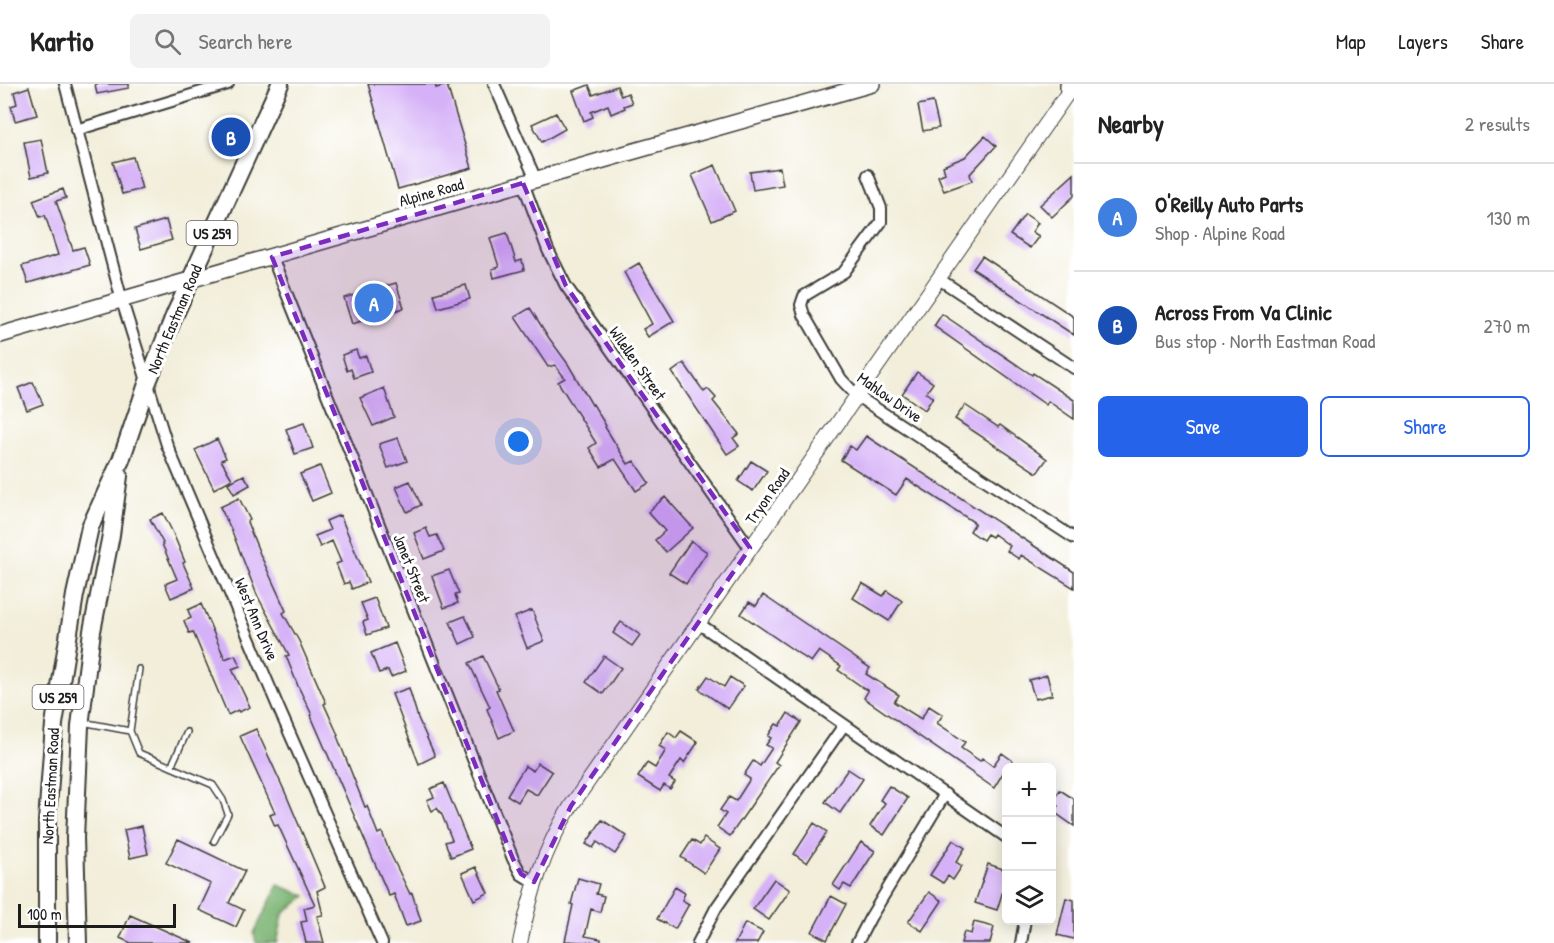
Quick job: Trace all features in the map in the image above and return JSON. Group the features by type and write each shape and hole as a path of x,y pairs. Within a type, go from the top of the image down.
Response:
{"main road":[{"name":"North Eastman Road","path":"47,943 46,853 49,771 54,723 75,595 90,527 122,460 147,384 190,281 280,84"},
{"name":"Alpine Road","path":"0,335 872,84"},
{"name":"North Eastman Road","path":"77,936 75,830 80,722 92,631 111,535 122,460"},
{"path":"46,853 62,855 66,859 67,903 77,936"}],"street":[{"name":"West Ann Drive","path":"65,84 122,301 147,384 179,474 382,943"},
{"path":"76,130 228,84"},
{"name":"Wilellen Street","path":"494,84 530,182 548,250 562,280 750,548"},
{"name":"Tryon Road","path":"520,943 534,882 555,833 571,806 939,279 1070,87"},
{"name":"Mahlow Drive","path":"868,175 881,208 881,222 844,272 804,296 801,304 804,315 841,379 857,396 1074,538"},
{"name":"Janet Street","path":"272,257 513,859 522,874 534,882"},
{"path":"939,279 1074,368"},
{"path":"698,623 1002,834"},
{"path":"698,943 716,908 844,725"},
{"path":"857,943 945,794"},
{"path":"1021,943 1024,925"}],"lane":[{"path":"139,669 130,731 139,753 213,785 223,800 228,814 214,841"},
{"path":"80,722 130,731"},
{"path":"171,767 187,732"}],"highlighted area":[{"path":"523,183 566,286 750,548 571,806 534,882 521,874 513,859 272,257"}],"green space":[{"path":"278,885 306,896 283,914 277,943 256,943 254,933"}],"building":[{"path":"95,84 129,84 129,88 97,94"},
{"path":"368,84 435,84 436,88 447,85 472,168 398,189"},
{"path":"589,85 593,95 617,86 621,96 628,93 632,103 611,114 608,105 591,112 593,117 584,121 573,91"},
{"path":"29,87 37,115 15,121 11,106 17,104 14,92"},
{"path":"933,102 939,128 923,131 918,105"},
{"path":"556,113 565,129 542,142 532,124"},
{"path":"985,136 996,146 970,174 972,181 944,191 938,176 945,173 943,166 965,157"},
{"path":"41,139 48,173 31,177 24,142"},
{"path":"133,157 142,189 122,194 113,162"},
{"path":"715,165 735,211 712,221 692,175"},
{"path":"780,168 783,185 753,190 750,172"},
{"path":"1074,174 1074,196 1052,217 1040,205"},
{"path":"63,189 66,198 56,201 73,250 84,247 90,265 28,283 22,266 58,255 45,215 40,217 33,200"},
{"path":"1025,214 1038,223 1032,232 1039,236 1030,248 1010,235"},
{"path":"166,220 172,240 141,249 135,229"},
{"path":"507,233 516,262 522,260 524,270 494,278 492,269 499,267 490,238"},
{"path":"982,256 1074,317 1074,335 973,269"},
{"path":"639,263 674,321 648,337 643,329 652,324 624,272"},
{"path":"396,283 404,308 352,324 344,298"},
{"path":"466,285 470,299 438,308 434,294"},
{"path":"530,308 568,364 628,464 634,461 649,483 636,491 615,459 601,467 589,448 596,443 558,382 565,378 555,365 548,367 515,317"},
{"path":"942,314 1032,375 1033,373 1074,400 1074,419 1048,401 1046,405 934,326"},
{"path":"356,350 359,358 366,356 371,372 354,378 351,369 347,371 342,355"},
{"path":"684,363 704,392 708,389 716,398 713,401 739,434 733,438 739,446 727,454 672,372"},
{"path":"917,372 933,383 926,393 933,397 925,410 902,394"},
{"path":"33,382 43,404 27,410 18,388"},
{"path":"384,388 394,417 373,426 360,398"},
{"path":"965,405 998,427 1000,425 1047,459 1037,473 955,419"},
{"path":"304,423 313,448 295,454 286,429"},
{"path":"866,436 1074,572 1074,588 1021,555 1019,559 1007,551 1010,546 994,534 992,537 987,534 983,540 970,531 975,523 907,479 896,495 841,460 850,446 856,450"},
{"path":"398,438 407,461 388,468 379,444"},
{"path":"217,439 226,458 221,460 232,479 214,489 195,450"},
{"path":"751,461 767,471 753,491 738,481"},
{"path":"320,466 331,493 312,501 300,474"},
{"path":"244,475 250,485 234,494 228,483"},
{"path":"410,481 421,505 407,512 396,487"},
{"path":"665,497 693,528 666,552 655,540 665,531 648,512"},
{"path":"239,498 250,520 247,522 260,554 286,611 283,613 299,641 326,703 324,704 365,807 367,806 378,834 382,832 410,894 412,893 421,921 406,926 394,894 389,896 298,686 286,656 289,655 257,595 220,507"},
{"path":"163,513 194,588 171,598 165,584 177,579 163,543 150,519"},
{"path":"340,515 368,582 352,589 349,582 344,584 336,564 341,562 332,541 320,547 315,536 330,530 326,521"},
{"path":"426,528 430,537 437,535 444,551 424,559 414,533"},
{"path":"691,541 707,552 686,584 669,573"},
{"path":"449,570 459,594 455,595 458,603 444,608 432,576"},
{"path":"862,583 883,596 887,591 902,601 889,621 853,598"},
{"path":"763,595 870,668 866,674 899,695 894,702 921,719 929,706 943,715 937,723 965,742 961,748 980,761 982,758 993,766 1002,753 1013,761 1002,763 1002,775 994,788 864,698 868,691 838,670 841,666 819,651 811,662 741,614 749,602 756,606"},
{"path":"375,598 386,628 367,635 363,622 368,620 361,603"},
{"path":"201,604 225,659 235,655 240,666 232,669 250,707 239,712 238,710 228,715 193,632 189,633 184,621 191,618 188,610"},
{"path":"532,610 544,641 527,648 515,617"},
{"path":"465,616 475,637 460,644 450,622"},
{"path":"621,622 640,635 632,646 613,633"},
{"path":"395,643 406,671 391,677 388,670 379,673 371,653"},
{"path":"483,656 499,689 496,690 514,731 499,738 487,709 490,707 469,663"},
{"path":"604,656 621,668 603,694 586,682"},
{"path":"1047,675 1052,695 1035,699 1029,680"},
{"path":"708,676 724,687 730,677 744,686 728,709 699,689"},
{"path":"409,688 418,718 435,756 419,764 392,694"},
{"path":"788,713 801,722 775,762 779,765 730,836 717,827 726,814 720,810 729,797 736,801 750,779 744,775 753,761 760,766 772,748 766,745 771,738 768,736 776,724 780,726"},
{"path":"256,729 325,887 317,891 323,915 317,916 324,943 306,943 301,922 307,921 304,908 315,905 278,825 275,826 270,815 275,813 240,736"},
{"path":"681,731 698,742 684,763 681,760 669,778 675,782 670,789 664,785 660,791 638,777 647,763 655,768 666,750 659,746 668,732 676,738"},
{"path":"538,763 552,772 537,795 526,789 518,802 507,795 525,766 533,771"},
{"path":"848,769 863,779 840,813 825,802"},
{"path":"444,783 471,849 451,857 445,842 452,840 442,815 437,808 432,811 427,800 434,797 430,789"},
{"path":"889,786 908,798 884,835 870,826 885,803 880,800"},
{"path":"1060,790 1074,799 1074,826 1056,813 1058,806 1056,796"},
{"path":"602,820 627,836 615,854 597,842 593,848 586,844"},
{"path":"814,823 827,832 807,863 794,854"},
{"path":"142,826 148,854 130,858 124,830"},
{"path":"704,838 720,849 704,873 681,857 692,840 700,845"},
{"path":"178,839 245,871 229,903 244,910 236,927 199,910 211,884 166,863"},
{"path":"953,840 965,848 956,862 962,866 953,880 948,876 943,883 930,875"},
{"path":"861,842 875,851 851,888 844,884 840,890 833,885"},
{"path":"988,864 1002,869 1002,894 997,910 975,903"},
{"path":"476,867 488,893 474,900 462,873"},
{"path":"578,878 599,884 596,894 604,896 600,912 591,909 585,936 601,939 601,943 565,941"},
{"path":"774,879 790,890 769,920 753,909"},
{"path":"675,887 685,893 682,900 689,904 675,929 657,919"},
{"path":"929,892 942,901 922,931 908,922"},
{"path":"831,896 846,904 827,940 812,932"},
{"path":"1066,898 1074,900 1074,939 1057,935"},
{"path":"130,915 193,943 131,943 120,938"},
{"path":"974,922 994,927 990,943 961,943 964,932 971,934"},
{"path":"745,923 763,932 757,943 735,943"}],"place":[{"name":"Across From Va Clinic","path":"231,137"},
{"name":"O'Reilly Auto Parts","path":"374,303"}]}
